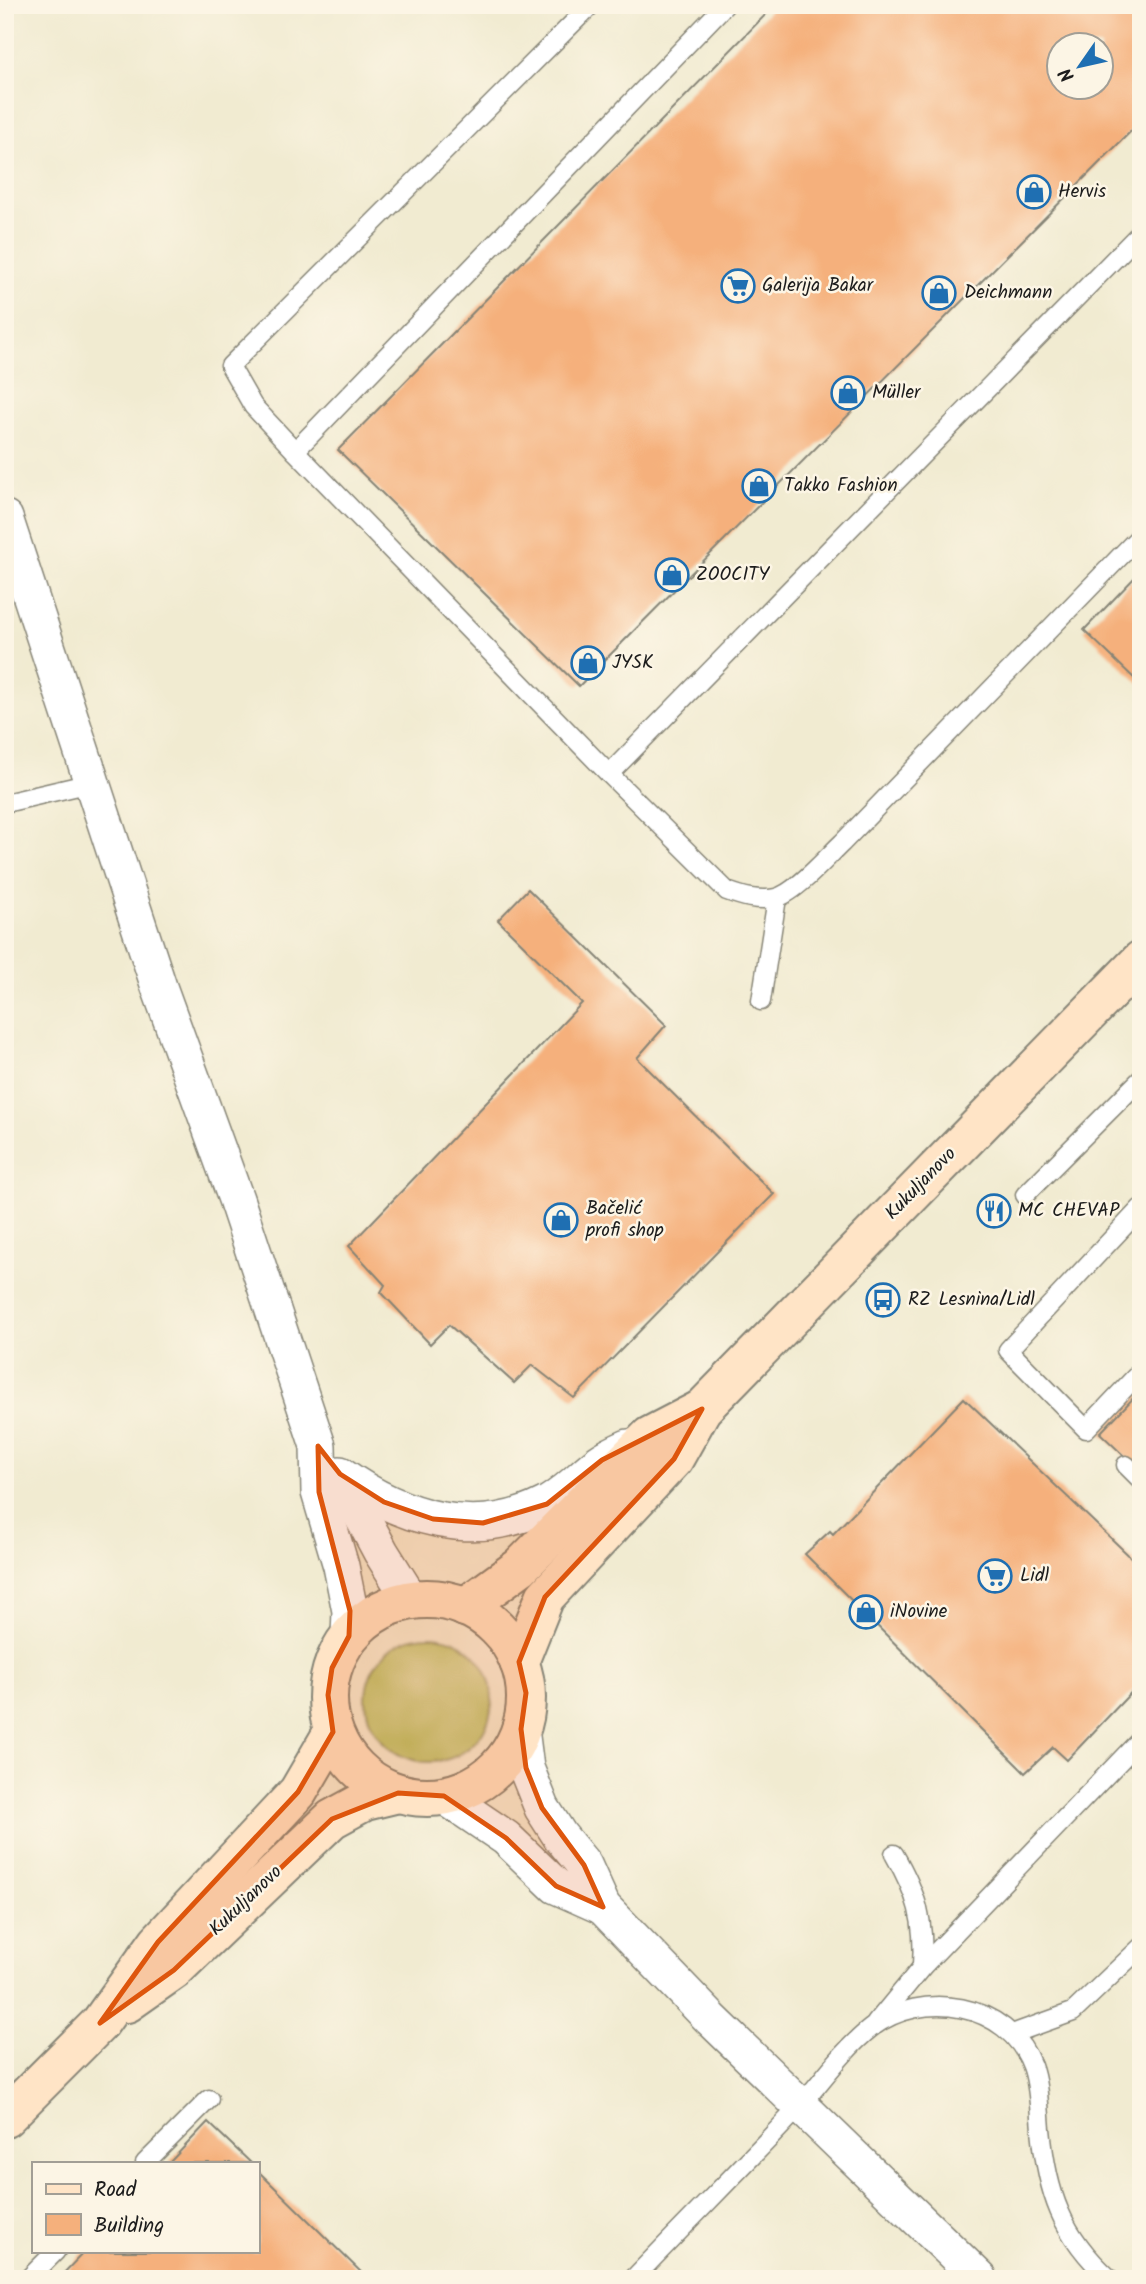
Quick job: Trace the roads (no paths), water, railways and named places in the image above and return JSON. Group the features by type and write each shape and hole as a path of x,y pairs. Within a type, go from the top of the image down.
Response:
{"main road":[{"name":"Kukuljanovo","path":"519,1662 545,1597 674,1459 702,1409 1138,969"},
{"name":"Kukuljanovo","path":"465,1607 520,1567 650,1436 702,1409"},
{"name":"Kukuljanovo","path":"411,1600 444,1600 465,1607 493,1624 508,1642 519,1662 526,1693 521,1729 504,1760 480,1782 444,1796 420,1797 398,1793 368,1778 348,1759 333,1731 328,1695 339,1651 349,1636 377,1612 411,1600"},
{"name":"Kukuljanovo","path":"100,2023 158,1942 298,1792 333,1731"},
{"name":"Kukuljanovo","path":"5,2118 100,2023 174,1970 332,1819 365,1801 398,1793"}],"street":[{"path":"5,518 159,987 236,1199 318,1446 319,1492 341,1566 350,1611 349,1636"},
{"path":"340,1474 360,1489 408,1512 458,1524 509,1520 547,1504 602,1460 650,1436"},
{"path":"318,1446 340,1474 381,1552 411,1600"},
{"path":"521,1729 526,1768 542,1808 560,1836 584,1865 603,1907 711,2019 980,2279"},
{"path":"444,1796 506,1839 556,1886 603,1907"}],"lane":[{"path":"591,5 230,366 253,406 295,451 609,775 727,891 750,899 777,898 804,878 842,843 1141,536"},
{"path":"295,451 725,5"},
{"path":"609,775 1141,232"},
{"path":"5,803 91,783"},
{"path":"761,1001 777,898"},
{"path":"1026,1195 1141,1079"},
{"path":"1141,1208 1008,1350 1086,1429 1141,1371"},
{"path":"1126,1465 1141,1480"},
{"path":"633,2279 800,2105 871,2028 922,1967 1141,1739"},
{"path":"894,1854 922,1917 922,1967"},
{"path":"1012,2034 1073,2012 1141,1947"},
{"path":"871,2028 906,2011 946,2007 966,2008 984,2014 999,2022 1012,2034 1025,2051 1034,2074 1044,2162 1056,2205 1081,2248 1110,2279"},
{"path":"146,2162 209,2099"},
{"path":"28,2279 55,2252"}],"place":[{"name":"Hervis","path":"1034,192"},
{"name":"Galerija Bakar","path":"738,286"},
{"name":"Deichmann","path":"939,293"},
{"name":"Müller","path":"848,393"},
{"name":"Takko Fashion","path":"759,486"},
{"name":"ZOOCITY","path":"672,575"},
{"name":"JYSK","path":"588,663"},
{"name":"MC CHEVAP","path":"994,1211"},
{"name":"Bačelić profi shop","path":"561,1220"},
{"name":"RZ Lesnina/Lidl","path":"883,1300"},
{"name":"Lidl","path":"995,1576"},
{"name":"iNovine","path":"866,1612"}]}
